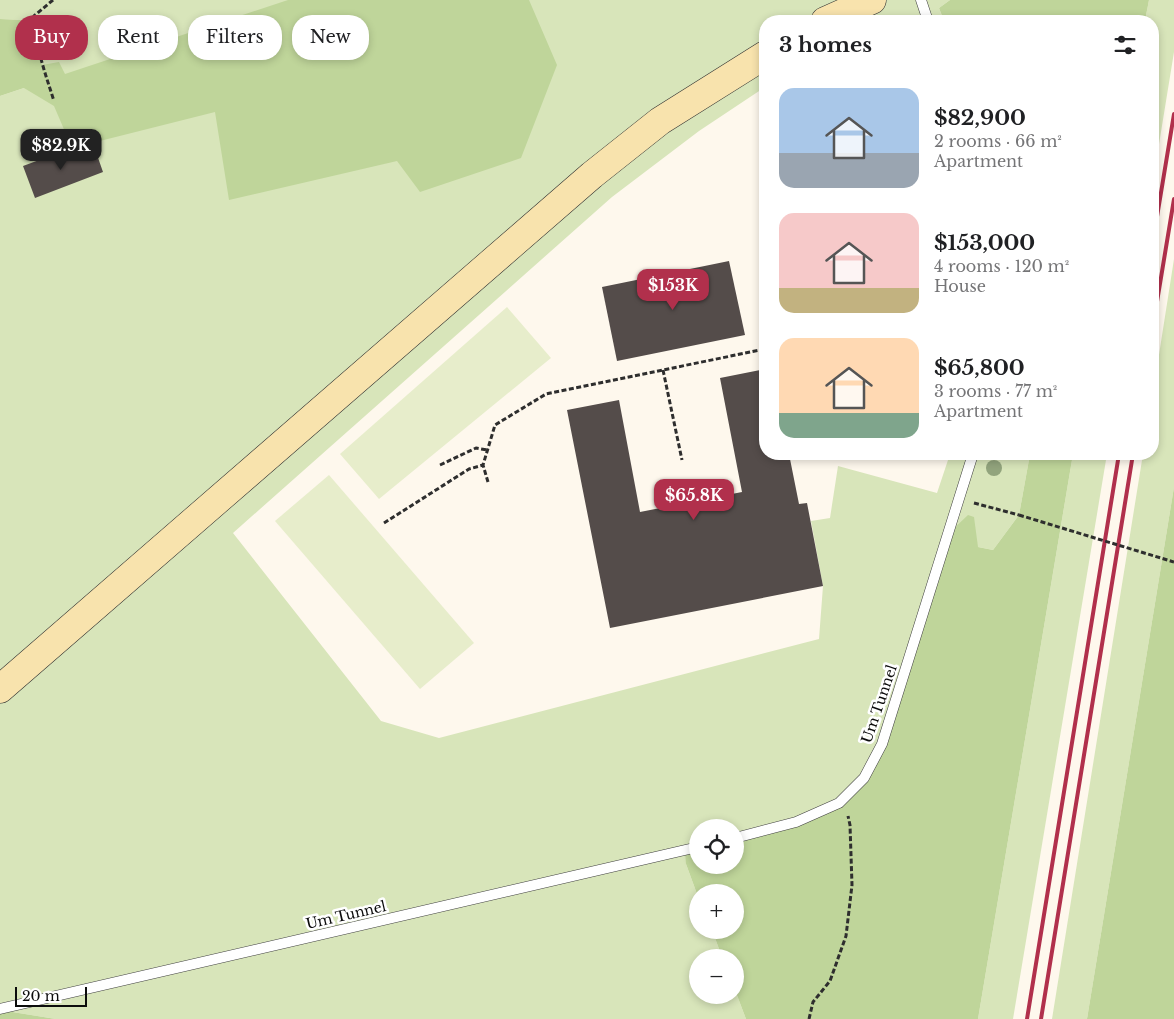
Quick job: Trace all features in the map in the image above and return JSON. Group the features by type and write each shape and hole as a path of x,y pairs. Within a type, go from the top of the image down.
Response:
{"main road":[{"path":"838,15 872,0"},
{"path":"0,688 592,175 660,122 759,59"}],"lane":[{"path":"922,0 926,15"},
{"name":"Um Tunnel","path":"744,836 796,822 839,803 864,778 882,744 970,460"},
{"name":"Um Tunnel","path":"0,1009 689,850"}],"path":[{"path":"53,0 34,16 34,29 42,66 54,101"},
{"path":"488,482 483,465 495,425 546,394 759,350"},
{"path":"663,370 682,460"},
{"path":"440,465 476,448 487,450"},
{"path":"384,523 469,469 483,465"},
{"path":"959,499 1019,515 1174,562"},
{"path":"809,1019 813,1002 830,981 846,936 852,885 850,825 848,814 839,803"}],"green space":[{"path":"0,0 950,0 939,8 942,15 759,15 759,91 699,131 612,197 233,533 381,721 439,738 819,639 823,586 811,521 830,518 838,466 937,493 948,460 1029,460 1019,515 993,550 978,547 864,778 839,803 744,835 744,819 689,819 689,859 686,864 693,884 689,884 689,939 715,939 719,949 689,949 689,1004 740,1004 746,1019 56,1019 0,1010 0,96 24,88 42,66 40,60 88,60 88,15 15,15 15,20 0,19"},
{"path":"288,0 529,0 557,65 521,158 420,192 397,161 229,200 215,112 72,148 54,106 24,88 0,96 0,19 15,20 15,60 40,60 42,65 59,62 65,74 107,60 178,60 178,37 188,33 188,60 282,60 282,15 243,15"},
{"path":"950,0 1149,0 1146,15 942,15 939,8"},
{"path":"1149,0 1174,0 1174,52 1159,144 1159,15 1146,15"},
{"path":"1174,259 1174,487 1087,1019 1052,1019 1142,460 1159,460 1159,355"},
{"path":"507,307 551,358 379,499 340,454"},
{"path":"1029,460 1072,460 978,1019 746,1019 740,1004 744,1004 744,949 719,949 715,939 744,939 744,884 693,884 690,874 744,874 744,835 839,803 864,778 882,744 948,534 968,515 974,517 978,547 993,550 1019,515"},
{"path":"1072,460 1106,460 1013,1019 978,1019"},
{"path":"329,475 474,643 420,689 275,521"},
{"path":"1174,487 1174,1019 1087,1019"},
{"path":"689,850 689,872 686,864 685,851"},
{"path":"0,1010 56,1019 0,1019"}],"building":[{"path":"77,146 81,157 96,152 103,172 35,198 23,166"},
{"path":"729,261 745,335 617,361 602,287"},
{"path":"759,370 759,460 790,460 799,504 807,503 823,586 610,628 567,410 619,400 640,512 742,492 720,378"}],"railway":[{"path":"1159,205 1174,114"},
{"path":"1159,290 1174,199"},
{"path":"1027,1019 1118,460"},
{"path":"1041,1019 1132,460"}]}
